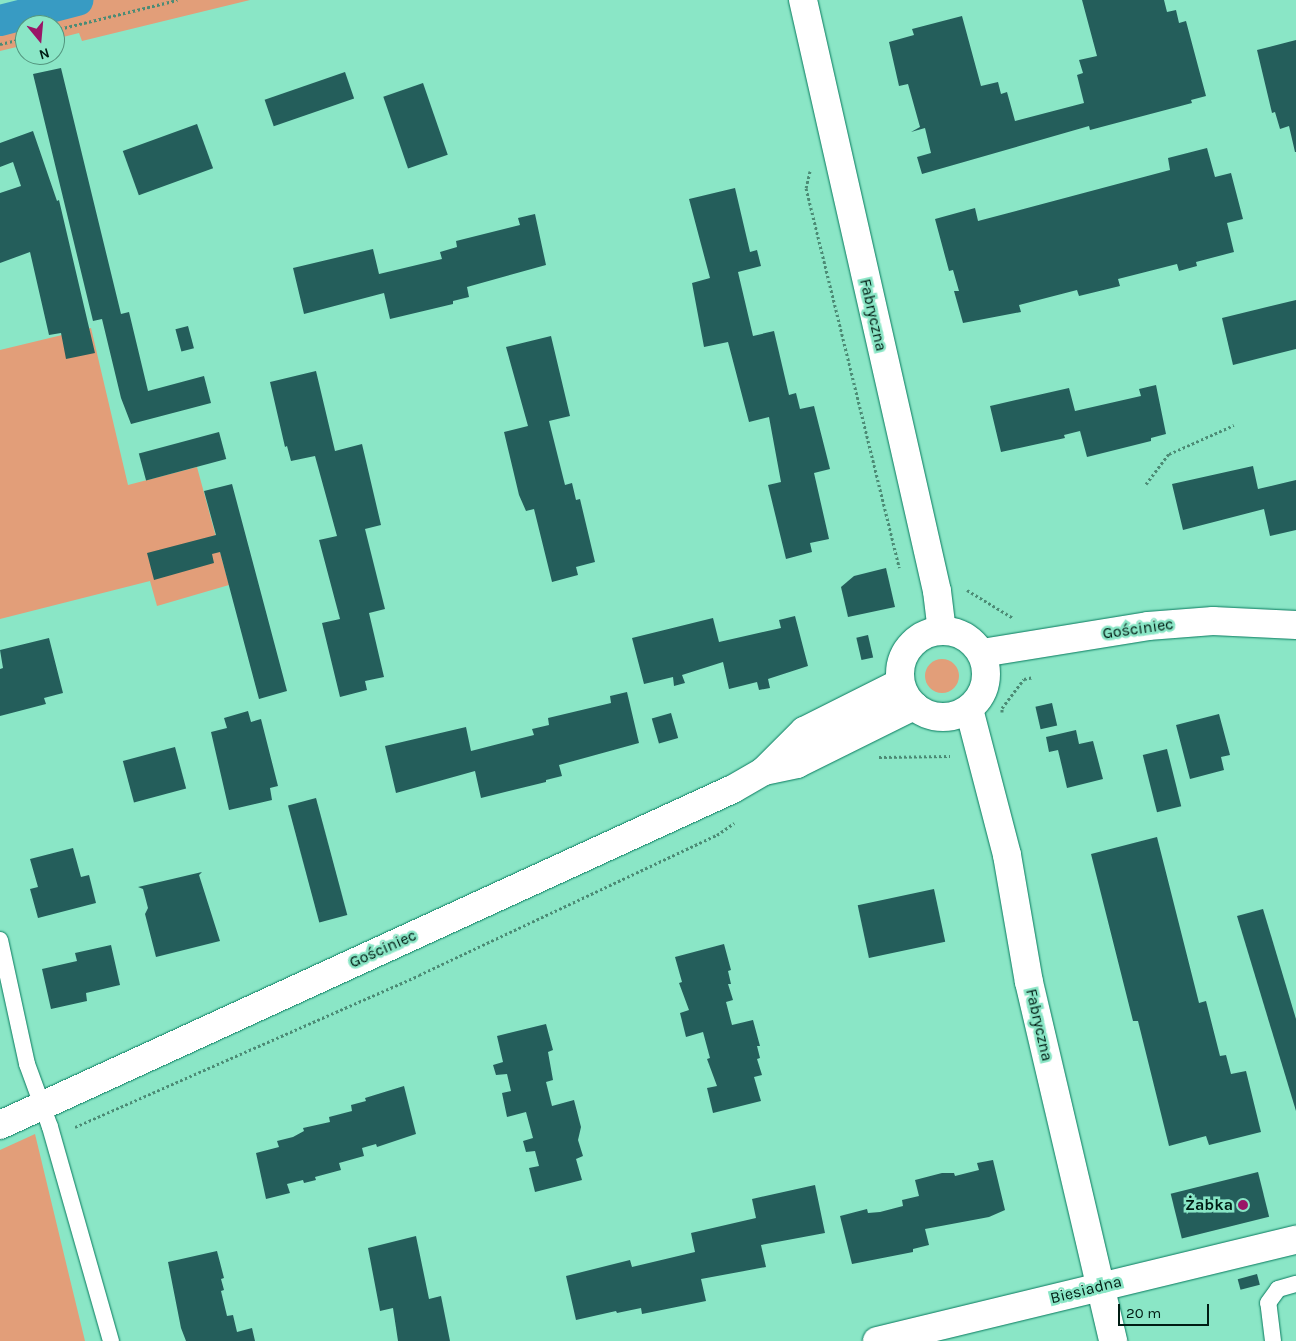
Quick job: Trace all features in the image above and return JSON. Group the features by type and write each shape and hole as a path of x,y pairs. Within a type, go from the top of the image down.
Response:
{"street":[{"name":"Fabryczna","path":"803,0 937,591 942,630"},
{"name":"Gościniec","path":"982,653 1148,626 1213,621 1296,625"},
{"path":"942,630 958,633 972,641 982,653 986,665 986,684 978,700 969,709 941,718 927,715 914,706 900,683 900,671 909,647 929,632 942,630"},
{"name":"Gościniec","path":"0,1125 733,789 764,771 804,730 900,683"},
{"name":"Gościniec","path":"764,771 797,764 914,706"},
{"name":"Fabryczna","path":"969,709 982,751 1007,855 1029,982 1113,1341"},
{"name":"Biesiadna","path":"877,1341 1296,1240"}],"lane":[{"path":"0,940 27,1064 44,1105 111,1341"},
{"path":"1273,1341 1268,1303 1278,1289 1296,1284"}],"path":[{"path":"65,28 176,0"},
{"path":"0,44 15,40"},
{"path":"1146,484 1169,454 1234,425"},
{"path":"1004,717 1002,708 1024,679 1041,675"},
{"path":"874,758 939,758 982,751"},
{"path":"77,1126 419,975 717,835 737,821"}],"shaded area":[{"path":"18,0 250,0 82,41 79,33 65,36 65,15 15,15 15,47 0,51 0,11 19,6"},
{"path":"91,328 128,485 197,467 229,585 157,606 150,581 0,619 0,350"},
{"path":"942,659 949,660 954,664 958,669 958,683 954,688 949,692 942,693 935,692 930,688 926,683 925,676 926,669 930,664 935,660"},
{"path":"35,1134 85,1341 0,1341 0,1150"}],"building":[{"path":"1082,0 1164,0 1167,12 1176,10 1179,23 1186,21 1206,96 1191,100 1192,103 1090,130 1089,126 922,174 917,157 931,153 925,128 911,132 920,127 908,84 899,86 889,42 914,35 912,29 962,16 981,86 998,82 1001,94 1007,92 1015,121 1084,103 1077,75 1083,73 1079,60 1097,56"},
{"path":"1296,40 1295,152 1289,126 1280,129 1275,112 1272,113 1257,50"},
{"path":"61,68 121,314 129,312 148,391 204,376 211,403 131,424 121,398 102,319 93,321 33,74"},
{"path":"345,72 354,98 274,126 265,100"},
{"path":"423,83 448,155 408,169 383,97"},
{"path":"197,124 213,168 139,195 123,151"},
{"path":"33,131 57,201 59,200 95,353 66,359 61,333 49,335 30,252 0,263 0,193 21,186 13,162 0,167 0,143"},
{"path":"1207,148 1215,177 1231,173 1243,219 1227,223 1234,252 1196,262 1197,266 1179,271 1177,264 1118,279 1120,286 1079,296 1077,290 1019,305 1021,312 963,323 954,291 959,291 953,270 949,271 935,219 975,208 978,221 1170,170 1168,158"},
{"path":"735,188 750,252 757,250 761,266 738,272 753,336 774,331 789,395 796,393 800,409 814,406 830,469 814,473 829,539 810,543 812,552 786,559 768,485 781,482 769,417 749,422 728,342 704,347 692,283 710,278 689,199"},
{"path":"535,214 546,265 467,287 469,297 453,301 453,304 390,319 384,293 304,314 293,268 373,249 379,274 442,259 440,252 457,247 456,241 520,225 518,218"},
{"path":"1296,300 1296,349 1233,365 1222,318"},
{"path":"188,326 194,348 181,352 175,329"},
{"path":"551,336 570,416 549,421 565,485 572,483 576,500 580,499 595,562 576,567 578,575 552,582 534,509 526,511 519,495 504,432 528,426 506,347"},
{"path":"316,371 335,451 362,444 381,525 365,529 385,609 369,613 384,677 365,681 367,690 340,697 322,623 340,619 319,540 337,536 315,456 291,461 287,446 285,447 270,382"},
{"path":"1156,385 1166,434 1151,438 1151,441 1087,457 1080,431 1064,435 1065,438 1001,452 990,406 1069,388 1075,411 1141,396 1139,389"},
{"path":"219,432 226,459 146,481 139,453"},
{"path":"1253,466 1258,489 1296,480 1296,530 1270,536 1264,509 1183,530 1172,484"},
{"path":"232,484 287,691 259,699 220,552 212,554 214,563 154,580 147,553 216,535 204,491"},
{"path":"886,568 895,607 848,617 841,587 854,576"},
{"path":"795,616 808,666 768,679 770,688 759,690 757,682 729,689 723,662 682,675 685,683 674,686 673,677 644,684 632,638 713,618 719,642 781,628 779,620"},
{"path":"868,635 873,657 861,660 856,638"},
{"path":"49,638 63,693 44,698 46,704 0,716 0,669 3,668 0,650"},
{"path":"627,692 639,743 559,765 562,776 546,780 546,782 481,798 475,771 396,793 385,746 466,727 471,751 534,735 532,729 549,725 548,718 611,703 610,696"},
{"path":"1052,703 1057,725 1041,729 1035,707"},
{"path":"248,711 251,722 261,719 278,786 270,788 272,800 229,810 211,732 227,728 224,718"},
{"path":"671,713 678,738 659,744 652,719"},
{"path":"1219,714 1230,755 1221,757 1224,770 1190,779 1176,725"},
{"path":"1076,730 1079,744 1093,741 1103,779 1067,788 1058,750 1049,752 1046,737"},
{"path":"175,747 186,789 134,803 123,761"},
{"path":"1167,749 1181,806 1157,812 1143,755"},
{"path":"316,798 347,915 319,922 288,806"},
{"path":"1157,837 1199,1003 1206,1001 1220,1056 1226,1055 1231,1074 1246,1071 1261,1132 1209,1145 1206,1136 1169,1146 1138,1021 1133,1021 1091,854"},
{"path":"73,848 81,877 89,875 96,903 38,918 30,889 38,887 30,859"},
{"path":"202,872 199,875 220,941 156,957 145,914 148,908 143,889 138,887"},
{"path":"934,889 945,942 869,958 858,905"},
{"path":"1263,909 1296,1019 1296,1111 1237,916"},
{"path":"724,944 731,970 728,971 731,984 728,984 733,1000 726,1002 732,1025 753,1020 760,1046 757,1046 760,1058 757,1059 762,1075 754,1077 761,1101 713,1113 707,1088 717,1086 707,1059 710,1058 703,1032 686,1037 680,1013 689,1010 679,983 682,982 675,957"},
{"path":"111,945 120,985 86,993 87,1001 51,1009 42,969 77,961 75,953"},
{"path":"546,1024 553,1050 548,1052 553,1080 546,1082 552,1106 574,1100 581,1127 578,1140 583,1156 576,1159 582,1180 535,1192 529,1168 539,1166 535,1151 526,1152 523,1141 533,1138 526,1112 507,1117 502,1093 511,1091 507,1074 496,1075 493,1065 503,1062 497,1036"},
{"path":"404,1086 416,1134 377,1147 376,1144 362,1148 364,1156 339,1163 341,1170 315,1177 316,1180 304,1183 303,1180 287,1184 290,1193 266,1199 256,1153 279,1147 277,1141 293,1137 304,1131 303,1128 330,1122 329,1117 352,1111 351,1105 366,1101 365,1098"},
{"path":"993,1160 1005,1210 989,1217 925,1229 929,1245 913,1249 913,1252 852,1264 840,1216 867,1209 868,1213 880,1212 903,1206 902,1200 919,1196 915,1180 942,1173 954,1173 955,1176 979,1170 977,1163"},
{"path":"1258,1172 1269,1217 1182,1238 1171,1194"},
{"path":"815,1185 825,1233 761,1245 766,1267 701,1279 706,1301 642,1314 641,1308 617,1313 616,1311 576,1320 566,1276 630,1260 632,1267 695,1252 691,1233 756,1218 752,1199"},
{"path":"416,1236 429,1299 441,1296 450,1341 398,1341 393,1308 380,1311 368,1248"},
{"path":"217,1251 224,1278 221,1279 224,1290 221,1291 227,1316 233,1315 237,1332 252,1328 255,1341 186,1341 181,1328 168,1262"},
{"path":"1257,1274 1260,1285 1241,1290 1238,1279"}],"waterway":[{"path":"0,20 77,0"}],"place":[{"name":"Żabka","path":"1243,1205"}]}
